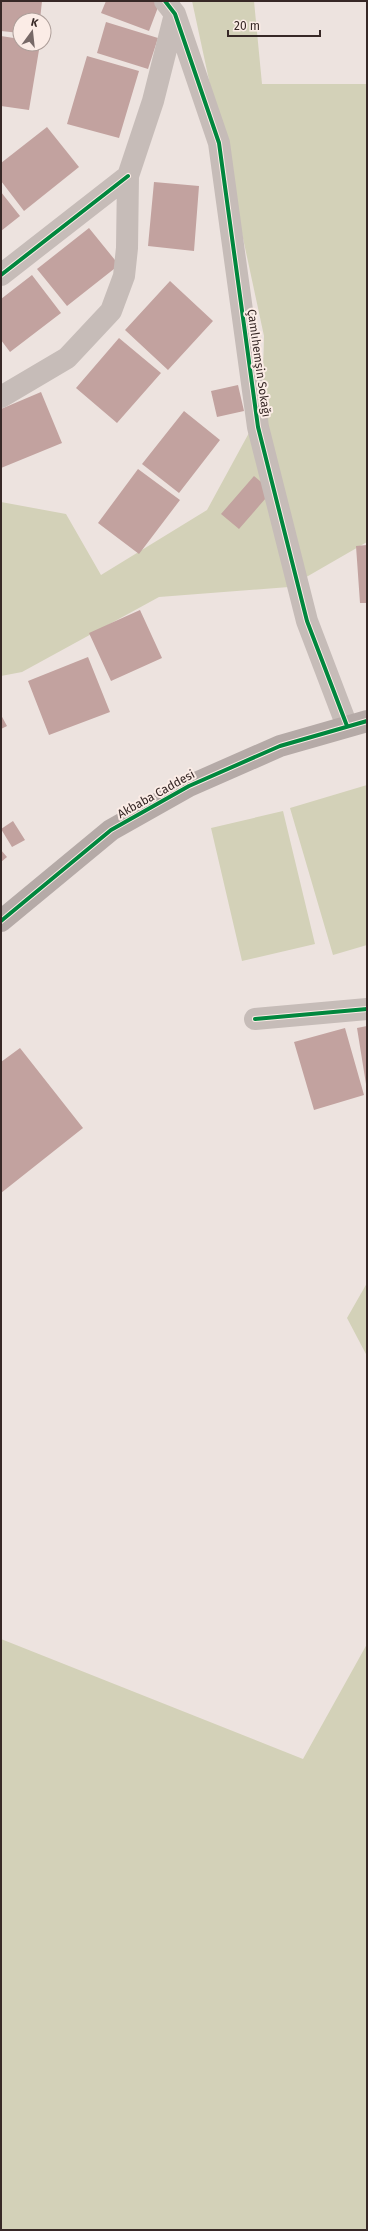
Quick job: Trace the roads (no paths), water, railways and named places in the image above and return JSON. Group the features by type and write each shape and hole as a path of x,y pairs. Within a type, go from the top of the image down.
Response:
{"main road":[{"name":"Akbaba Caddesi","path":"1,921 111,830 189,786 280,746 357,723"}],"street":[{"path":"1,397 67,358 111,311 124,276 127,248 128,176 153,101 170,7"},
{"name":"Çamlıhemşin Sokağı","path":"170,7 219,143 258,427 307,621 357,723"},
{"path":"1,275 128,176"},
{"path":"255,1019 367,1009"}]}
